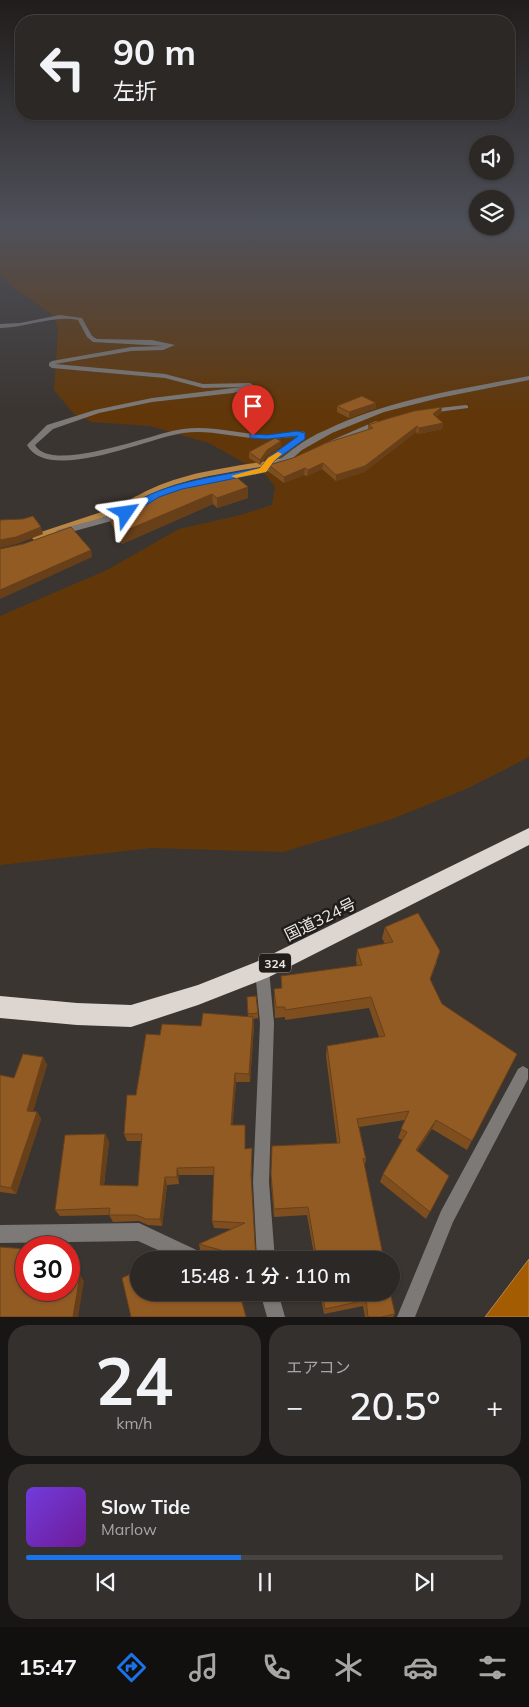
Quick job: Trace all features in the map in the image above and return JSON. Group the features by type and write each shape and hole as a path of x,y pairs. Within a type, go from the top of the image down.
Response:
{"highway":[{"name":"国道324号","path":"0,1007 77,1014 131,1016 198,996 262,970 529,836"}],"street":[{"path":"0,326 22,325 71,316 80,319 90,337 94,340 152,342 172,345 162,348 131,349 52,363 52,366 165,376 203,386 250,384 244,389 233,391 152,400 97,411 50,427 31,445 32,449 62,460 77,458 183,431 199,429 267,437 302,434 302,437 271,460 263,470"},
{"path":"283,462 299,448 329,430 382,411 438,396 529,378"},
{"path":"422,412 466,407"},
{"path":"321,447 385,421"},
{"path":"48,537 65,530 120,516 156,496 180,486 263,470 304,455"},
{"path":"262,970 268,1023 261,1182 265,1251"},
{"path":"406,1317 447,1217 523,1074"},
{"path":"0,1234 139,1232 179,1251"},
{"path":"270,1301 276,1317"}],"shaded area":[{"path":"15,288 529,288 529,757 466,789 392,819 283,852 151,848 0,865 0,616 107,570 179,529 237,516 272,505 275,487 266,475 209,443 150,426 92,422 74,414 54,390 58,330 54,316"},
{"path":"529,1259 529,1317 485,1317"}],"building":[{"path":"362,396 376,403 349,412 337,406"},
{"path":"442,407 433,414 443,423 419,428 417,426 365,466 336,475 323,463 308,470 305,468 284,477 269,465 293,458 326,443 373,428 368,425 414,411"},
{"path":"275,438 281,441 267,450 260,460 249,452"},
{"path":"232,473 248,487 217,498 212,494 120,533 109,512 179,490 177,487 198,481 200,483"},
{"path":"33,516 41,527 16,537 0,540 0,520 23,519"},
{"path":"71,527 91,550 0,590 0,549 23,544"},
{"path":"418,913 440,951 430,979 442,1004 517,1054 472,1141 436,1120 416,1150 449,1176 430,1212 383,1174 407,1132 401,1129 409,1111 357,1119 382,1251 315,1251 308,1207 274,1209 271,1174 272,1146 340,1143 327,1046 385,1036 371,997 285,1010 285,1007 276,1007 274,989 282,988 281,976 362,965 357,949 393,942 385,927"},
{"path":"256,996 258,1013 248,1014 247,997"},
{"path":"203,1013 253,1017 249,1074 235,1073 231,1125 245,1125 245,1149 252,1148 251,1175 255,1251 224,1251 199,1244 245,1223 212,1221 214,1167 177,1168 177,1177 165,1177 160,1219 146,1219 136,1215 109,1215 110,1208 55,1210 65,1135 105,1134 100,1185 138,1186 142,1134 124,1134 127,1095 136,1095 146,1034 160,1035 162,1024 201,1026"},
{"path":"23,1054 43,1057 27,1111 37,1112 11,1188 0,1186 0,1075 14,1078"},
{"path":"0,1247 15,1248 15,1301 76,1301 73,1317 0,1317"},
{"path":"130,1274 130,1301 241,1301 246,1317 131,1317 122,1278"},
{"path":"324,1301 361,1301 325,1309"},
{"path":"366,1301 392,1301 395,1314 368,1317"}],"waterway":[{"path":"135,500 169,484 205,474 281,461"},
{"path":"35,537 120,509 137,499"}],"slow traffic":[{"path":"236,476 263,470 278,454"}],"route":[{"path":"126,513 156,496 180,486 263,470 271,460 302,437 302,434 267,437 253,436"}]}
